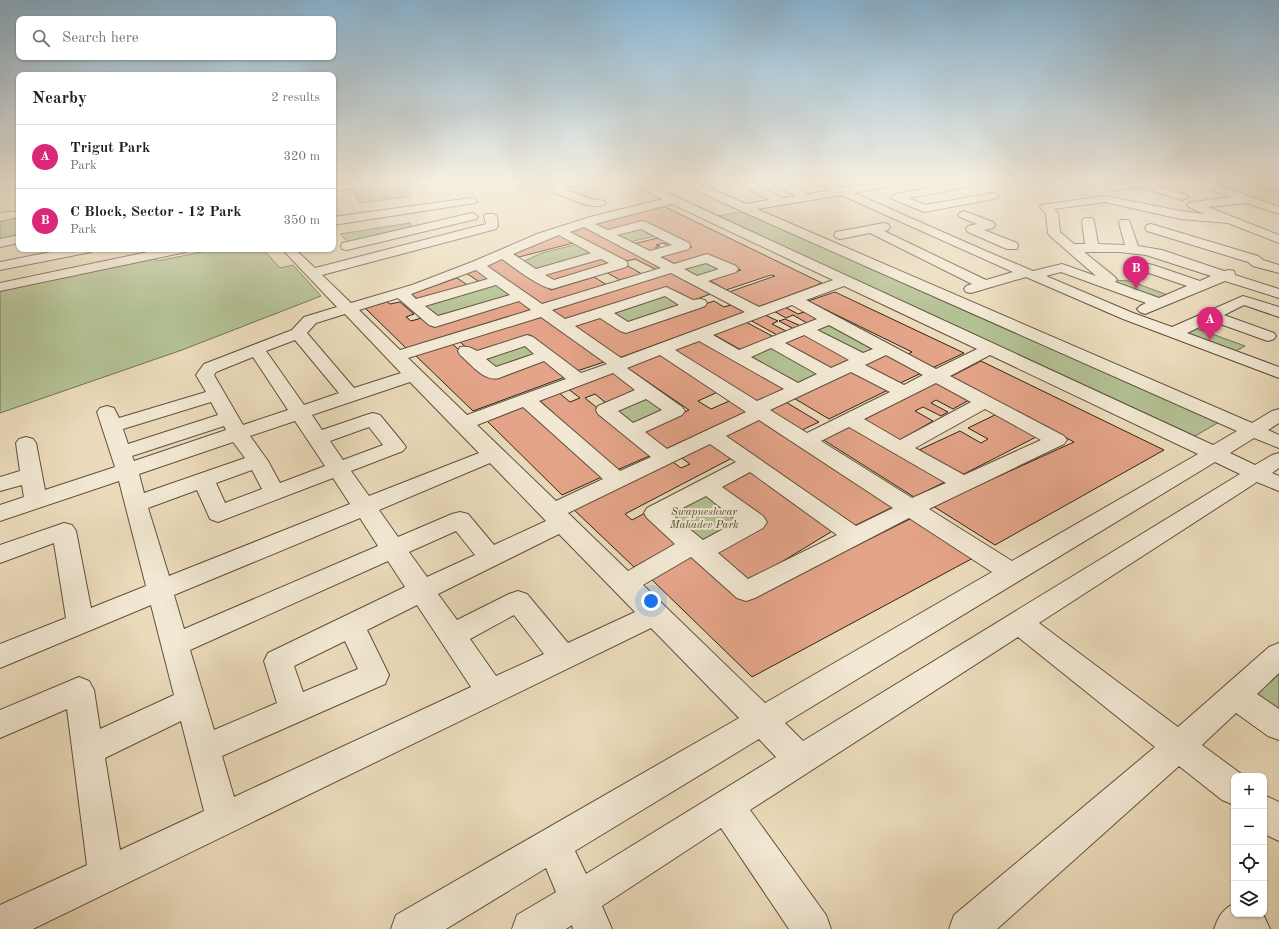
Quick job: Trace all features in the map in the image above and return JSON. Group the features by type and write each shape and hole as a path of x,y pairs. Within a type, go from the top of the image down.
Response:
{"street":[{"path":"337,234 363,225"},
{"path":"337,234 422,225"},
{"path":"312,272 476,231 492,225"},
{"path":"276,493 258,462 233,426 205,375 210,368 298,333 310,320 342,302 400,293 477,265 541,237 560,231 569,225"},
{"path":"592,225 606,234 758,313"},
{"path":"606,234 641,225"},
{"path":"643,225 684,246 648,256"},
{"path":"727,225 1214,454 1271,472"},
{"path":"785,225 1279,442"},
{"path":"840,235 896,225"},
{"path":"917,225 983,255 1128,316 1279,373"},
{"path":"987,225 972,229 1012,246"},
{"path":"1053,225 1054,233 1110,280"},
{"path":"1088,225 1090,241 1094,248"},
{"path":"1126,225 1133,250"},
{"path":"1199,225 1151,228 1252,259 1254,265"},
{"path":"1247,225 1279,239"},
{"path":"371,228 417,226"},
{"path":"871,229 984,285"},
{"path":"503,254 552,285 620,264 560,231"},
{"path":"337,234 363,260"},
{"path":"628,245 663,235"},
{"path":"0,242 16,239"},
{"path":"1071,248 1133,250 1161,254 1279,294"},
{"path":"0,266 71,252"},
{"path":"0,287 109,259 159,252"},
{"path":"291,252 800,760"},
{"path":"533,274 603,254"},
{"path":"1128,316 1279,254"},
{"path":"396,356 707,258 731,269 696,281"},
{"path":"477,265 563,325 675,411 631,431"},
{"path":"1254,265 1279,269"},
{"path":"947,296 1029,274 1062,268 1166,300 1209,316 1273,333"},
{"path":"1148,268 1279,321"},
{"path":"1092,278 1129,281 1166,300"},
{"path":"414,304 499,280"},
{"path":"464,423 846,280"},
{"path":"563,325 666,291 692,306"},
{"path":"400,293 435,322 522,296"},
{"path":"601,312 626,328 723,295"},
{"path":"751,463 654,513 746,591 911,508 1057,440 938,375 794,300"},
{"path":"1173,333 1243,300 1279,312"},
{"path":"738,356 830,319"},
{"path":"1190,325 1247,347"},
{"path":"804,329 905,392"},
{"path":"298,333 351,396"},
{"path":"1231,355 1273,333"},
{"path":"701,334 798,390"},
{"path":"452,339 493,374 546,355 579,380"},
{"path":"772,342 830,374"},
{"path":"806,441 991,348"},
{"path":"662,349 1012,573"},
{"path":"294,710 278,661 490,558 618,480 712,436 830,374 886,349"},
{"path":"257,350 491,692"},
{"path":"0,513 36,501 124,462 233,426 300,413 415,374"},
{"path":"648,391 605,410 665,458"},
{"path":"216,395 109,419 124,462 136,504 223,819"},
{"path":"526,400 618,480"},
{"path":"900,448 986,401"},
{"path":"410,929 1279,415"},
{"path":"204,481 218,514 396,447 374,419 318,438"},
{"path":"850,419 963,484"},
{"path":"712,436 855,536"},
{"path":"26,443 36,501"},
{"path":"0,656 494,454"},
{"path":"136,504 258,462"},
{"path":"531,929 586,914 726,806 1019,623 1271,472"},
{"path":"0,484 31,475"},
{"path":"625,584 696,548 755,522 707,486"},
{"path":"175,644 460,520 490,558"},
{"path":"0,554 64,532 80,623"},
{"path":"453,635 518,601 563,657"},
{"path":"0,925 655,614"},
{"path":"1019,623 1231,787"},
{"path":"204,750 375,675 351,625"},
{"path":"970,929 1278,657"},
{"path":"0,724 79,690 106,875"},
{"path":"1235,695 1279,726"},
{"path":"88,750 190,701"},
{"path":"726,806 812,929"},
{"path":"1267,814 1279,824"},
{"path":"553,844 586,914"},
{"path":"1233,929 1241,920 1252,929"}],"green space":[{"path":"0,225 16,225 16,238 0,241"},
{"path":"395,225 411,225 413,230 350,244 340,234"},
{"path":"738,225 778,225 1221,421 1195,436"},
{"path":"639,227 655,236 630,242 614,234"},
{"path":"578,244 595,254 536,270 522,262 542,253"},
{"path":"202,252 266,252 280,268 293,265 321,296 182,350 0,413 0,290 155,258 158,261"},
{"path":"708,261 724,269 697,278 681,269"},
{"path":"1094,279 1130,281 1173,297 1158,303"},
{"path":"495,283 513,296 437,318 421,304"},
{"path":"667,295 686,305 627,325 608,314"},
{"path":"831,322 878,348 861,356 812,330"},
{"path":"1190,326 1245,346 1230,354 1175,333"},
{"path":"525,345 536,354 494,368 483,359"},
{"path":"773,346 823,374 797,385 747,356"},
{"path":"648,395 668,410 632,426 612,410"},
{"name":"Swapneshwar Mahadev Park","path":"707,488 751,521 701,550 657,513"},
{"path":"1279,674 1279,714 1254,697"}],"building":[{"path":"598,225 632,225 610,231"},
{"path":"646,225 703,225 822,283 759,307 729,292 775,276 771,275 726,290 709,280 741,270 708,254 675,264 660,256 692,247"},
{"path":"587,226 668,267 657,270 635,259 623,262 570,232"},
{"path":"562,234 577,242 519,257 513,253 545,239"},
{"path":"662,237 677,244 669,246 663,243 656,245 660,246 655,248 660,250 650,253 633,244"},
{"path":"602,256 616,263 555,281 542,273"},
{"path":"503,258 551,290 594,277 607,285 543,306 485,267"},
{"path":"626,265 642,274 620,280 604,271"},
{"path":"478,269 494,279 481,283 466,273"},
{"path":"671,271 713,293 692,301 668,288 567,321 550,309"},
{"path":"457,278 469,286 419,300 411,294"},
{"path":"835,292 964,353 896,385 859,365 894,349 906,355 912,352 808,301"},
{"path":"521,299 535,309 407,349 365,308 387,302 390,304 400,302 414,314 406,317 411,321 425,317 435,325"},
{"path":"714,301 724,307 734,304 748,311 619,358 570,325 599,315 625,332"},
{"path":"783,306 798,314 810,310 823,317 807,323 793,315 786,318 772,310"},
{"path":"541,314 607,361 577,371 530,335 473,354 458,340"},
{"path":"763,314 778,321 772,324 788,332 779,336 748,319"},
{"path":"785,319 801,326 794,329 779,321"},
{"path":"744,321 774,337 741,350 711,333"},
{"path":"805,333 854,359 830,369 782,341"},
{"path":"701,338 787,389 755,404 670,350"},
{"path":"450,342 491,378 546,359 568,376 473,411 414,354"},
{"path":"661,354 720,391 698,401 711,409 734,399 750,410 666,449 642,431 689,410 626,367"},
{"path":"981,361 1164,450 995,545 933,506 1074,442 950,377"},
{"path":"853,369 890,389 829,419 792,397"},
{"path":"616,370 641,389 606,403 595,394 585,398 654,454 617,470 538,399 558,392 570,402 580,398 567,388"},
{"path":"941,380 959,389 953,392 969,400 953,409 936,400 931,403 948,412 941,416 923,407 915,411 933,421 898,441 863,420"},
{"path":"784,401 819,422 800,431 765,410"},
{"path":"525,405 604,476 562,495 486,420"},
{"path":"1001,412 1042,434 960,476 919,450 960,431 981,443 988,439 968,428"},
{"path":"762,418 897,505 852,527 723,436"},
{"path":"852,424 949,480 914,497 822,439"},
{"path":"709,440 734,457 625,514 632,520 645,513 679,542 634,567 571,507 669,459 681,468 690,464 679,456"},
{"path":"750,469 834,530 747,583 711,552 764,522 717,486"},
{"path":"914,517 975,557 752,677 648,576 691,551 747,600"}],"place":[{"name":"C Block, Sector - 12 Park","path":"1136,289"},
{"name":"Trigut Park","path":"1210,340"}]}
